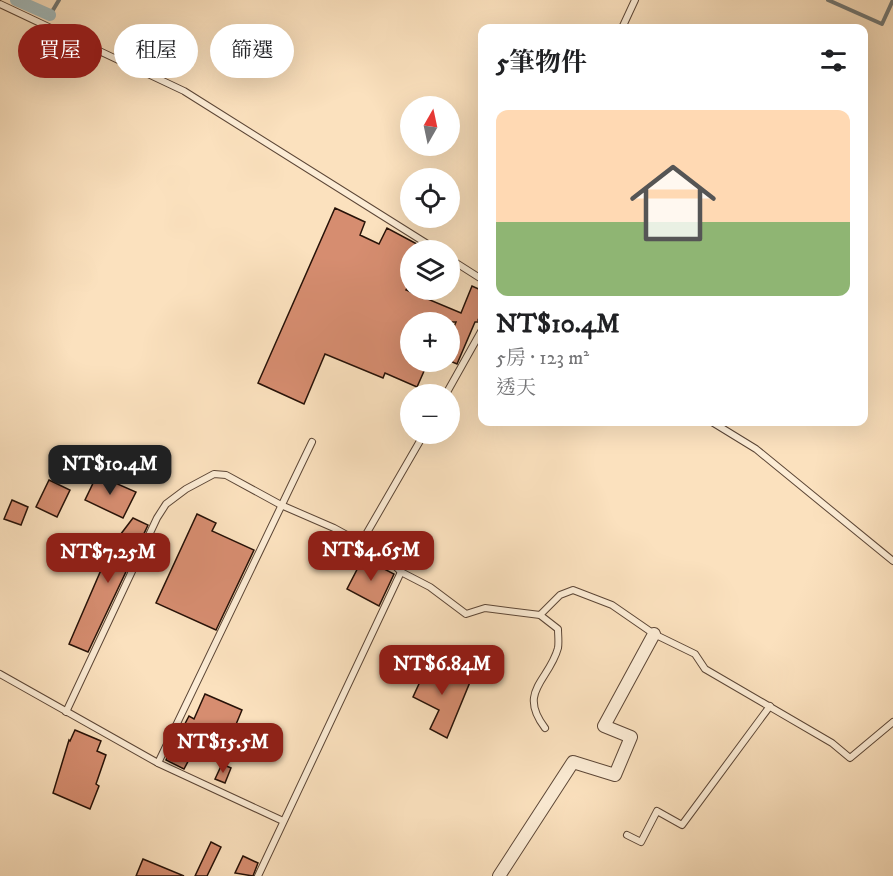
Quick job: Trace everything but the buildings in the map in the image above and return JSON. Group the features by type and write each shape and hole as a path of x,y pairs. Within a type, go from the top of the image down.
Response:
{"street":[{"path":"499,876 573,762 615,775 631,737 604,726 654,634"}],"lane":[{"path":"624,24 635,0"},
{"path":"0,4 184,91 421,240"},
{"path":"460,265 478,277"},
{"path":"452,384 478,337"},
{"path":"719,426 756,449 893,561"},
{"path":"158,763 312,442"},
{"path":"361,543 418,444"},
{"path":"66,712 157,518 166,504 186,489 214,474 226,475 385,556 401,572 430,587 466,614 485,608 540,615 558,629 558,648 534,690 535,715 545,728"},
{"path":"258,876 401,572"},
{"path":"540,615 560,594 573,590 612,605 654,634 695,654 705,669 832,743 850,758 893,722"},
{"path":"0,674 158,763 283,821"},
{"path":"627,835 641,842 657,811 682,825 770,706"}],"waterway":[{"path":"16,0 50,15"},
{"path":"50,15 59,0"},
{"path":"828,0 882,24 893,0"}]}
